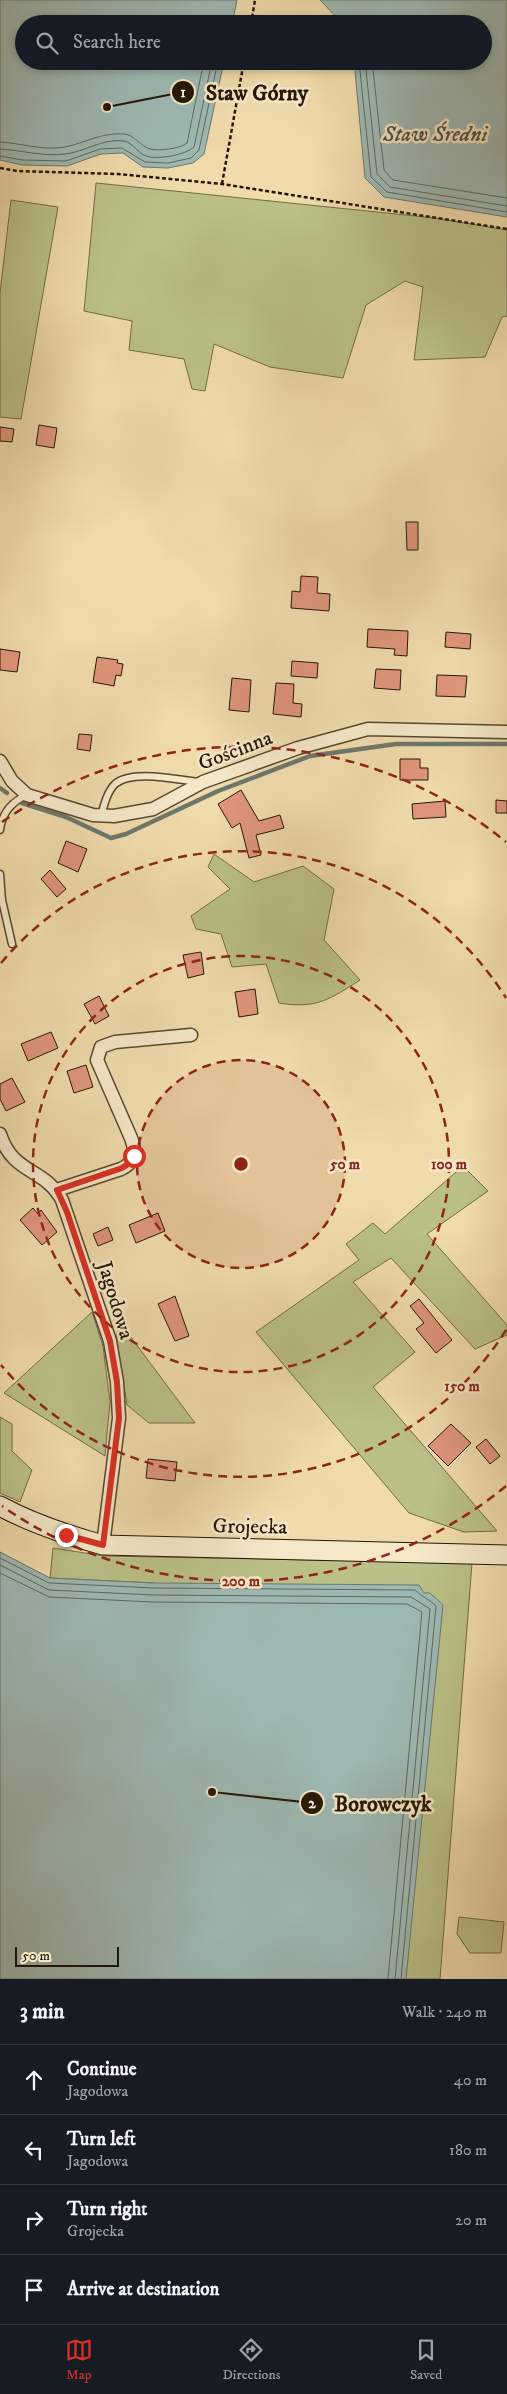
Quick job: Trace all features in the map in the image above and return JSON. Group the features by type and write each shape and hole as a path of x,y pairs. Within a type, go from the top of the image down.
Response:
{"street":[{"name":"Gościnna","path":"27,795 102,816 125,815 153,809 203,782 298,748 368,730 507,732"},
{"path":"0,761 12,781 27,795"},
{"path":"57,1190 122,1168 131,1162 134,1156 134,1146 97,1060 101,1047 115,1042 191,1035"},
{"name":"Jagodowa","path":"0,1134 5,1149 14,1161 44,1178 57,1190 67,1212 110,1341 117,1382 119,1418 103,1545"},
{"name":"Grojecka","path":"0,1506 49,1528 103,1545 507,1555"}],"lane":[{"path":"102,816 105,803 114,785 130,777 138,776 203,782"},
{"path":"0,830 2,820 8,808 27,795"},
{"path":"0,874 2,900 12,944"}],"path":[{"path":"252,15 255,0"},
{"path":"222,184 242,70"},
{"path":"0,168 17,171 118,174 222,184 507,229"}],"green space":[{"path":"96,183 435,218 507,230 507,316 502,317 485,357 414,360 423,287 405,281 366,305 343,378 270,367 214,344 205,391 192,389 184,359 129,350 132,321 84,311"},
{"path":"11,200 58,207 21,419 0,417 0,293"},
{"path":"214,854 254,882 303,866 334,889 324,940 360,980 331,998 313,1004 292,1005 279,1003 266,964 232,967 221,934 196,929 191,916 230,889 208,867"},
{"path":"463,1166 488,1191 427,1234 507,1325 507,1335 475,1349 391,1258 353,1282 415,1352 373,1387 497,1531 464,1532 409,1513 256,1332 359,1260 346,1244 373,1223 385,1234"},
{"path":"92,1312 103,1346 110,1402 105,1456 4,1393"},
{"path":"127,1332 195,1423 149,1423 127,1405 116,1334"},
{"path":"0,1417 12,1424 12,1451 32,1470 20,1502 0,1493"},
{"path":"53,1548 104,1556 472,1563 440,1979 403,1979 154,1583 50,1578"},
{"path":"459,1917 504,1922 501,1953 470,1953 457,1934"}],"water":[{"path":"0,0 237,0 234,15 15,15 15,70 222,70 204,154 193,163 168,168 143,167 123,153 101,154 67,166 22,165 0,160"},
{"name":"Staw Średni","path":"320,0 507,0 507,217 384,197 365,178 355,70 492,70 492,15 334,15"},
{"path":"0,1552 50,1578 154,1583 419,1585 424,1593 430,1593 443,1605 406,1979 0,1979"}],"building":[{"path":"39,425 57,428 54,448 36,445"},
{"path":"0,427 14,429 12,442 0,441"},
{"path":"406,522 418,522 418,550 407,550"},
{"path":"301,576 318,577 317,593 330,594 329,611 291,608 292,591 300,592"},
{"path":"368,629 408,631 407,656 394,655 395,649 367,647"},
{"path":"446,632 471,634 470,649 445,647"},
{"path":"0,649 20,652 17,672 0,670"},
{"path":"97,657 118,660 117,663 123,664 121,676 116,675 114,686 93,682"},
{"path":"292,661 318,663 317,678 291,676"},
{"path":"376,669 401,670 400,690 374,688"},
{"path":"437,675 467,676 465,697 436,696"},
{"path":"232,678 251,680 249,712 229,710"},
{"path":"276,683 294,684 293,703 302,704 301,717 273,714"},
{"path":"79,734 92,735 90,751 77,749"},
{"path":"400,759 420,759 420,768 428,768 428,780 400,780"},
{"path":"241,790 259,821 280,815 284,828 256,835 261,855 249,858 240,823 232,828 218,804"},
{"path":"496,800 507,801 507,813 496,813"},
{"path":"445,801 446,817 413,819 412,804"},
{"path":"66,841 87,849 78,872 58,863"},
{"path":"50,870 66,889 57,897 41,879"},
{"path":"201,952 204,974 188,978 183,955"},
{"path":"255,989 258,1014 239,1017 235,992"},
{"path":"99,996 109,1016 95,1024 84,1004"},
{"path":"51,1032 58,1048 28,1061 21,1044"},
{"path":"86,1065 93,1087 74,1093 67,1071"},
{"path":"12,1078 25,1102 6,1111 0,1099 0,1084"},
{"path":"33,1208 38,1214 41,1210 57,1232 42,1245 20,1220"},
{"path":"158,1213 165,1231 136,1243 129,1225"},
{"path":"108,1227 113,1240 98,1246 93,1234"},
{"path":"175,1296 189,1336 175,1341 158,1304"},
{"path":"419,1299 452,1340 436,1353 416,1329 424,1323 410,1306"},
{"path":"451,1424 471,1443 448,1466 428,1446"},
{"path":"486,1439 500,1456 490,1464 476,1447"},
{"path":"148,1459 177,1462 175,1481 146,1478"}],"waterway":[{"path":"22,803 66,817 111,838 126,834 218,791 310,756 396,744 507,744"},
{"path":"0,788 7,793"}],"place":[{"name":"Staw Górny","path":"107,107"},
{"name":"Borowczyk","path":"212,1792"}],"route":[{"path":"66,1535 103,1545 119,1418 117,1382 110,1341 67,1212 57,1190 128,1166 134,1156"}]}
